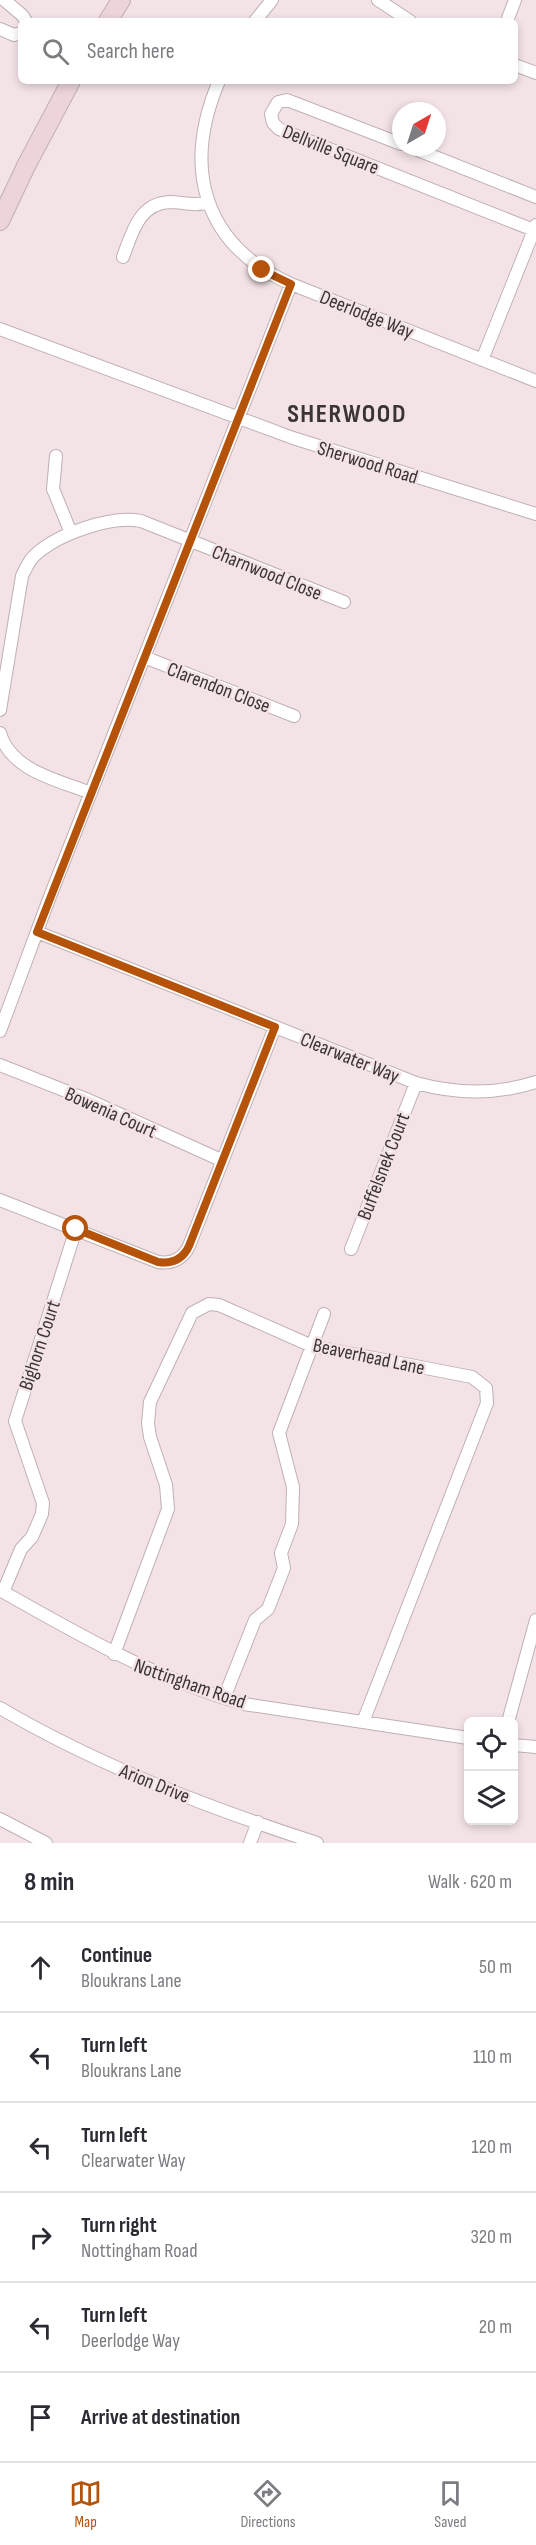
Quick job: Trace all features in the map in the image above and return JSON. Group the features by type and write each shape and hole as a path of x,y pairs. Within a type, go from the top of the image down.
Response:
{"main road":[{"path":"110,18 121,0"},
{"path":"0,221 69,84"}],"street":[{"path":"4,0 24,18"},
{"path":"257,18 272,0"},
{"path":"378,0 405,18"},
{"path":"508,18 515,0"},
{"path":"0,29 14,35 18,34"},
{"path":"518,66 536,73"},
{"name":"Deerlodge Way","path":"218,84 210,105 202,153 203,178 208,202 218,224 237,250 262,270 291,284 536,381"},
{"name":"Dellville Square","path":"392,141 287,100 278,102 271,114 273,123 279,129 535,228"},
{"name":"Dellville Square","path":"433,156 536,197"},
{"path":"123,256 136,223 151,207 168,202 199,205 208,202"},
{"path":"482,360 535,228"},
{"path":"0,1031 291,284"},
{"name":"Sherwood Road","path":"0,329 340,454 536,514"},
{"path":"56,456 53,489 71,533"},
{"name":"Charnwood Close","path":"0,710 22,576 28,563 36,554 71,533 114,520 141,521 344,602"},
{"name":"Clarendon Close","path":"144,657 294,716"},
{"path":"0,733 7,749 19,762 91,793"},
{"name":"Clearwater Way","path":"37,932 416,1083 450,1091 477,1092 511,1089 536,1082"},
{"path":"0,1200 158,1262 173,1262 187,1251 275,1027"},
{"name":"Bowenia Court","path":"0,1065 86,1099 221,1160"},
{"name":"Buffelsnek Court","path":"351,1249 416,1083"},
{"name":"Bighorn Court","path":"1,1591 21,1549 32,1539 43,1511 43,1503 15,1421 76,1229"},
{"name":"Beaverhead Lane","path":"114,1654 168,1509 166,1485 150,1437 148,1412 192,1314 208,1304 219,1305 312,1346 472,1377 481,1382 488,1392 487,1403 363,1722"},
{"path":"224,1698 255,1620 268,1609 284,1568 281,1553 292,1524 293,1487 279,1433 324,1314"},
{"name":"Nottingham Road","path":"1,1591 114,1654 224,1698 244,1704 464,1737"},
{"path":"509,1717 536,1620"},
{"name":"Arion Drive","path":"0,1708 103,1762 317,1843"},
{"path":"518,1745 536,1747"},
{"path":"0,1819 46,1843"},
{"path":"250,1843 258,1822"}],"district":[{"name":"SHERWOOD","path":"347,413"}],"route":[{"path":"76,1229 158,1262 173,1262 187,1251 275,1027 37,932 291,284 262,270"}]}
